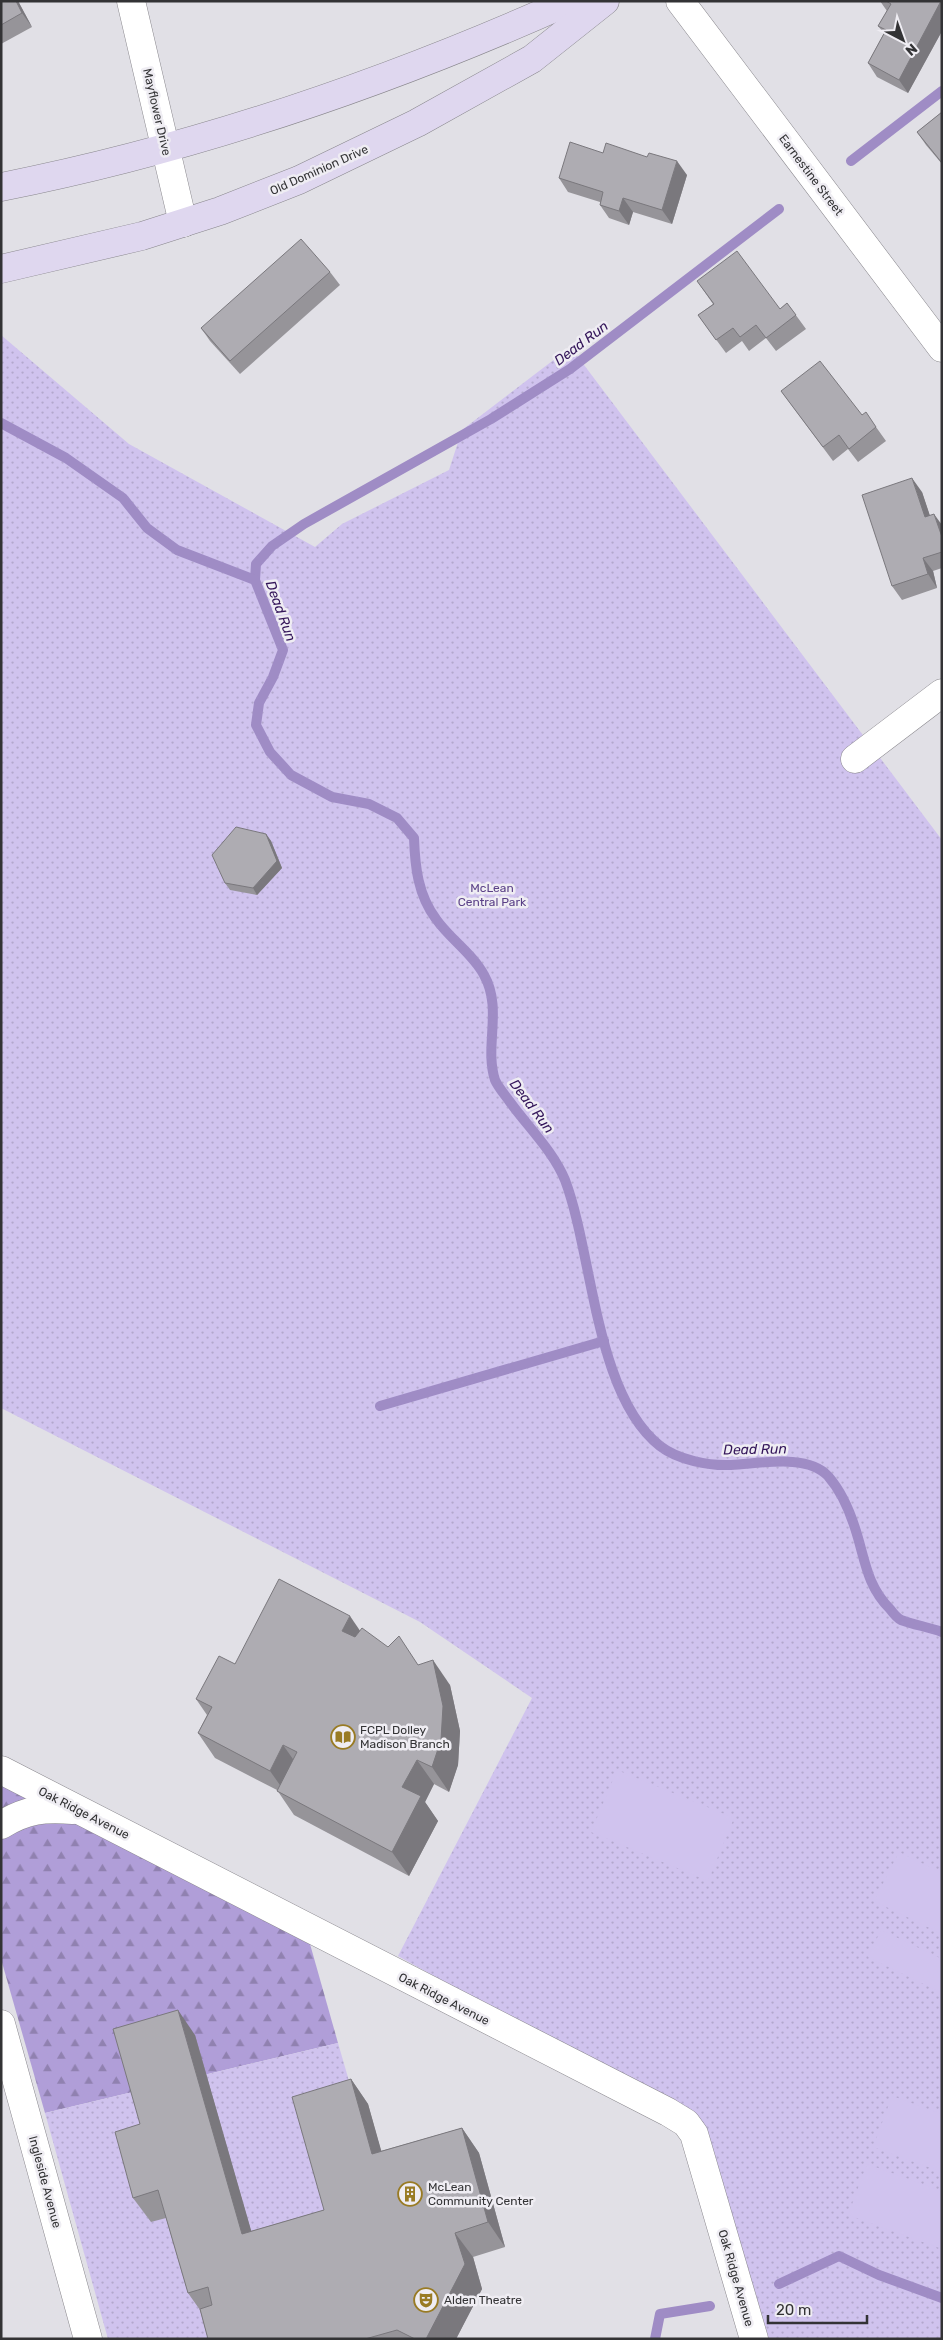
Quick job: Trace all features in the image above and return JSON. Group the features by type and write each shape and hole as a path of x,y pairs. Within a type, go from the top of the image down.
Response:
{"main road":[{"path":"1,187 78,171 165,149 377,81 475,44 570,1"},
{"name":"Old Dominion Drive","path":"1,268 99,247 184,223 299,180 417,124 532,59 605,1"}],"street":[{"name":"Mayflower Drive","path":"131,1 184,223"},
{"name":"Earnestine Street","path":"680,1 942,348"},
{"path":"855,759 942,693"},
{"name":"Oak Ridge Avenue","path":"1,1770 659,2108 686,2124 694,2134 754,2339"},
{"path":"1,1825 24,1812 44,1808 79,1810"},
{"name":"Ingleside Avenue","path":"1,2024 88,2339"}],"green space":[{"name":"McLean Central Park","path":"1,335 129,444 315,547 342,524 449,470 462,430 568,349 570,351 572,349 942,840 942,2339 769,2339 707,2131 665,2105 398,1956 532,1698 420,1622 1,1408"},
{"path":"617,1770 734,1818 708,1881 591,1832"},
{"path":"1,1773 310,1944 338,2043 45,2113 1,1959"},
{"path":"899,1852 942,1873 942,1934 874,1901"},
{"path":"881,1930 942,1959 942,1993 868,1957"},
{"path":"338,2043 424,2339 108,2339 45,2113"},
{"path":"892,2096 942,2114 942,2172 873,2147"},
{"path":"867,2164 942,2191 942,2249 848,2215"}],"building":[{"path":"1,1 16,1 22,13 1,25"},
{"path":"886,1 941,1 899,80 868,63 886,30 878,26 891,4"},
{"path":"942,112 942,163 917,132"},
{"path":"570,142 603,153 606,143 647,157 649,153 677,161 662,210 623,198 619,211 600,205 603,192 559,178"},
{"path":"301,239 330,272 230,361 201,328"},
{"path":"737,251 780,309 787,303 796,315 766,338 756,325 740,337 733,328 716,340 698,315 714,304 697,281"},
{"path":"820,361 862,415 866,412 876,427 849,449 839,435 823,447 781,391"},
{"path":"912,478 925,517 934,514 942,537 942,552 923,558 928,574 892,586 862,495"},
{"path":"236,827 266,834 277,861 253,888 225,883 212,855"},
{"name":"FCPL Dolley Madison Branch","path":"279,1579 350,1616 342,1631 355,1637 362,1628 388,1647 399,1636 418,1665 433,1660 443,1706 441,1740 432,1767 417,1760 402,1787 421,1796 392,1852 277,1791 297,1752 283,1745 270,1771 198,1733 212,1707 196,1699 219,1656 235,1664"},
{"name":"McLean Community Center","path":"178,2010 242,2234 324,2210 292,2097 351,2079 372,2154 462,2128 488,2222 455,2233 465,2264 426,2339 415,2339 397,2330 365,2339 208,2339 200,2309 212,2305 208,2287 188,2293 158,2190 133,2198 115,2132 140,2124 113,2029"}],"waterway":[{"name":"Dead Run","path":"851,161 942,91"},
{"name":"Dead Run","path":"779,209 570,369 491,419 304,524 272,546 256,564 255,580 283,650 273,677 259,703 256,725 270,752 291,775 332,797 369,804 397,818 414,838 415,860 425,900 442,926 479,967 489,988 493,1014 491,1054 495,1080 547,1149 565,1180 583,1246 609,1359 622,1393 638,1423 667,1451 694,1461 722,1465 795,1462 808,1464 819,1469 833,1482 844,1500 853,1521 867,1571 882,1600 901,1620 942,1632"},
{"path":"1,423 66,458 123,498 147,528 177,550 255,580"},
{"path":"380,1406 604,1341"},
{"path":"779,2284 839,2256 879,2275 942,2298"},
{"path":"655,2339 660,2314 710,2306"}],"place":[{"name":"FCPL Dolley Madison Branch","path":"343,1737"},
{"name":"McLean Community Center","path":"410,2194"},
{"name":"Alden Theatre","path":"426,2300"}]}
